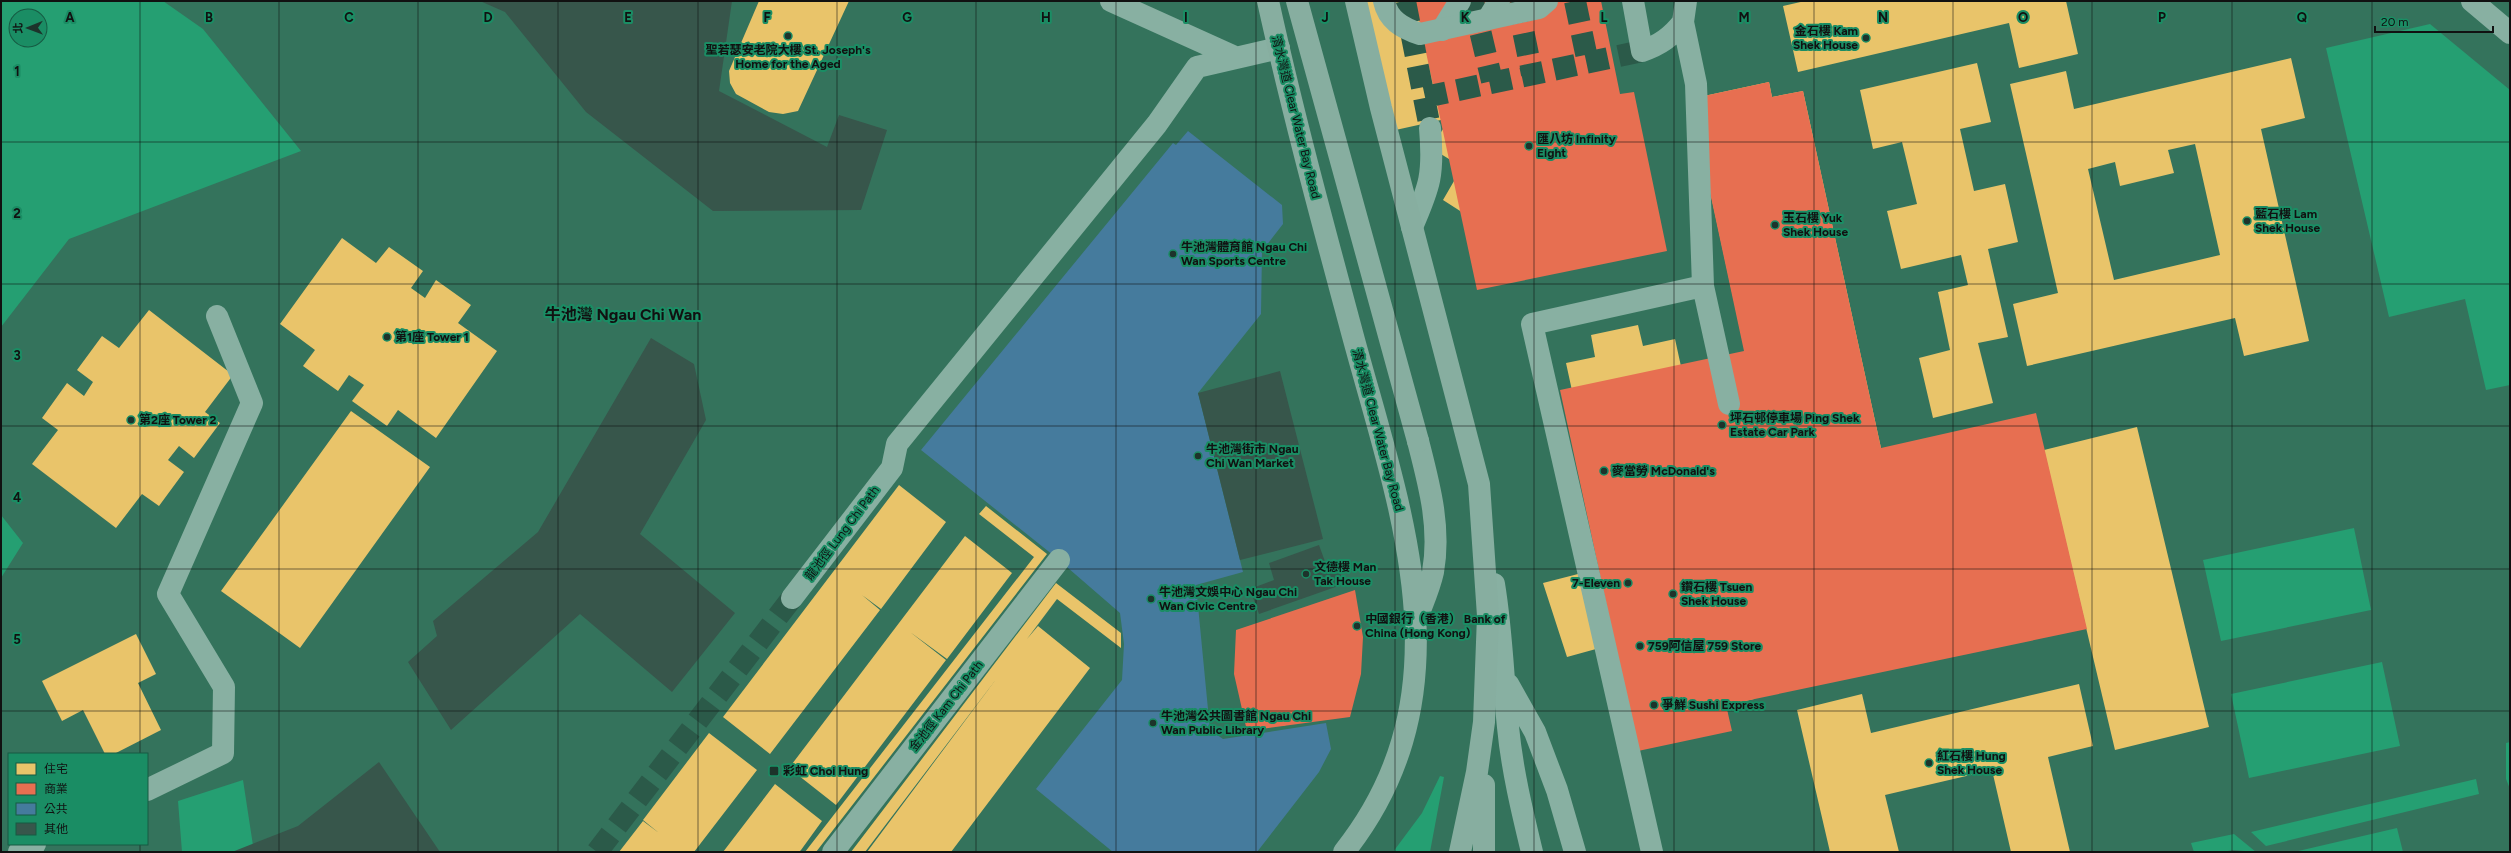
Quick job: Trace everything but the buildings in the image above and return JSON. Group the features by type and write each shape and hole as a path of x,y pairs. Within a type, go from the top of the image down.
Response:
{"main road":[{"name":"清水灣道 Clear Water Bay Road","path":"1268,1 1324,228 1396,492 1412,575 1417,620 1416,666 1402,747 1385,790 1370,816 1344,852"},
{"path":"1297,1 1429,484 1437,529 1433,573 1417,620"},
{"path":"1356,1 1412,227 1479,484 1488,616 1484,722 1484,852"},
{"path":"1460,852 1477,772 1484,722"}],"street":[{"path":"1111,1 1234,58 1279,48"},
{"path":"1384,1 1386,12 1402,28 1420,34 1442,30 1494,10 1538,8 1547,1"},
{"path":"1442,30 1460,1"},
{"path":"1633,1 1642,51 1657,46 1672,36 1683,22"},
{"path":"1686,1 1683,22 1696,84 1703,286 1730,404"},
{"path":"2472,1 2510,33"},
{"name":"龍池徑 Lung Chi Path","path":"792,598 892,468 897,444 1157,124 1198,67 1234,58"},
{"path":"1412,227 1428,192 1433,164 1430,128"},
{"path":"1652,852 1532,324 1703,286"},
{"path":"148,790 223,753 224,687 168,594 252,403 218,316"},
{"path":"1479,484 1500,623 1514,769 1532,852"},
{"name":"金池徑 Kam Chi Path","path":"833,852 1059,560"},
{"path":"1505,679 1535,732 1557,790 1575,852"},
{"path":"19,852 33,845"}],"green space":[{"path":"1,1 163,1 203,29 301,151 69,239 1,327"},
{"path":"2430,24 2510,90 2510,385 2486,390 2465,299 2389,317 2326,48"},
{"path":"1,515 23,543 1,578"},
{"path":"2354,528 2371,610 2221,641 2203,560"},
{"path":"2382,662 2400,746 2249,778 2231,694"},
{"path":"2510,742 2510,789 2506,779 2506,743"},
{"path":"1440,776 1444,777 1430,852 1393,852 1422,813"},
{"path":"2476,779 2479,794 2266,846 2251,832"},
{"path":"243,780 254,852 182,852 178,801"},
{"path":"2397,828 2403,852 2294,852"},
{"path":"2234,834 2256,852 2233,850 2222,852 2194,852 2191,843"}],"tunnel":[{"path":"1405,1 1430,128"},
{"path":"1473,1 1492,81"},
{"path":"1517,1 1532,74"},
{"path":"1575,1 1588,63"},
{"path":"1425,97 1642,51"},
{"path":"597,852 792,598"}],"place":[{"name":"聖若瑟安老院大樓 St. Joseph's Home for the Aged","path":"788,36"},
{"name":"金石樓 Kam Shek House","path":"1866,38"},
{"name":"匯八坊 Infinity Eight","path":"1529,146"},
{"name":"藍石樓 Lam Shek House","path":"2247,221"},
{"name":"玉石樓 Yuk Shek House","path":"1775,225"},
{"name":"牛池灣體育館 Ngau Chi Wan Sports Centre","path":"1173,254"},
{"name":"第1座 Tower 1","path":"387,337"},
{"name":"第2座 Tower 2","path":"131,420"},
{"name":"坪石邨停車場 Ping Shek Estate Car Park","path":"1722,425"},
{"name":"牛池灣街市 Ngau Chi Wan Market","path":"1198,456"},
{"name":"麥當勞 McDonald's","path":"1604,471"},
{"name":"文德樓 Man Tak House","path":"1306,574"},
{"name":"7-Eleven","path":"1628,583"},
{"name":"鑽石樓 Tsuen Shek House","path":"1673,594"},
{"name":"牛池灣文娛中心 Ngau Chi Wan Civic Centre","path":"1151,599"},
{"name":"中國銀行（香港） Bank of China (Hong Kong)","path":"1357,626"},
{"name":"759阿信屋 759 Store","path":"1640,646"},
{"name":"爭鮮 Sushi Express","path":"1654,705"},
{"name":"牛池灣公共圖書館 Ngau Chi Wan Public Library","path":"1153,723"},
{"name":"紅石樓 Hung Shek House","path":"1929,763"},
{"name":"彩虹 Choi Hung","path":"774,771"}],"district":[{"name":"牛池灣 Ngau Chi Wan","path":"623,314"}]}
